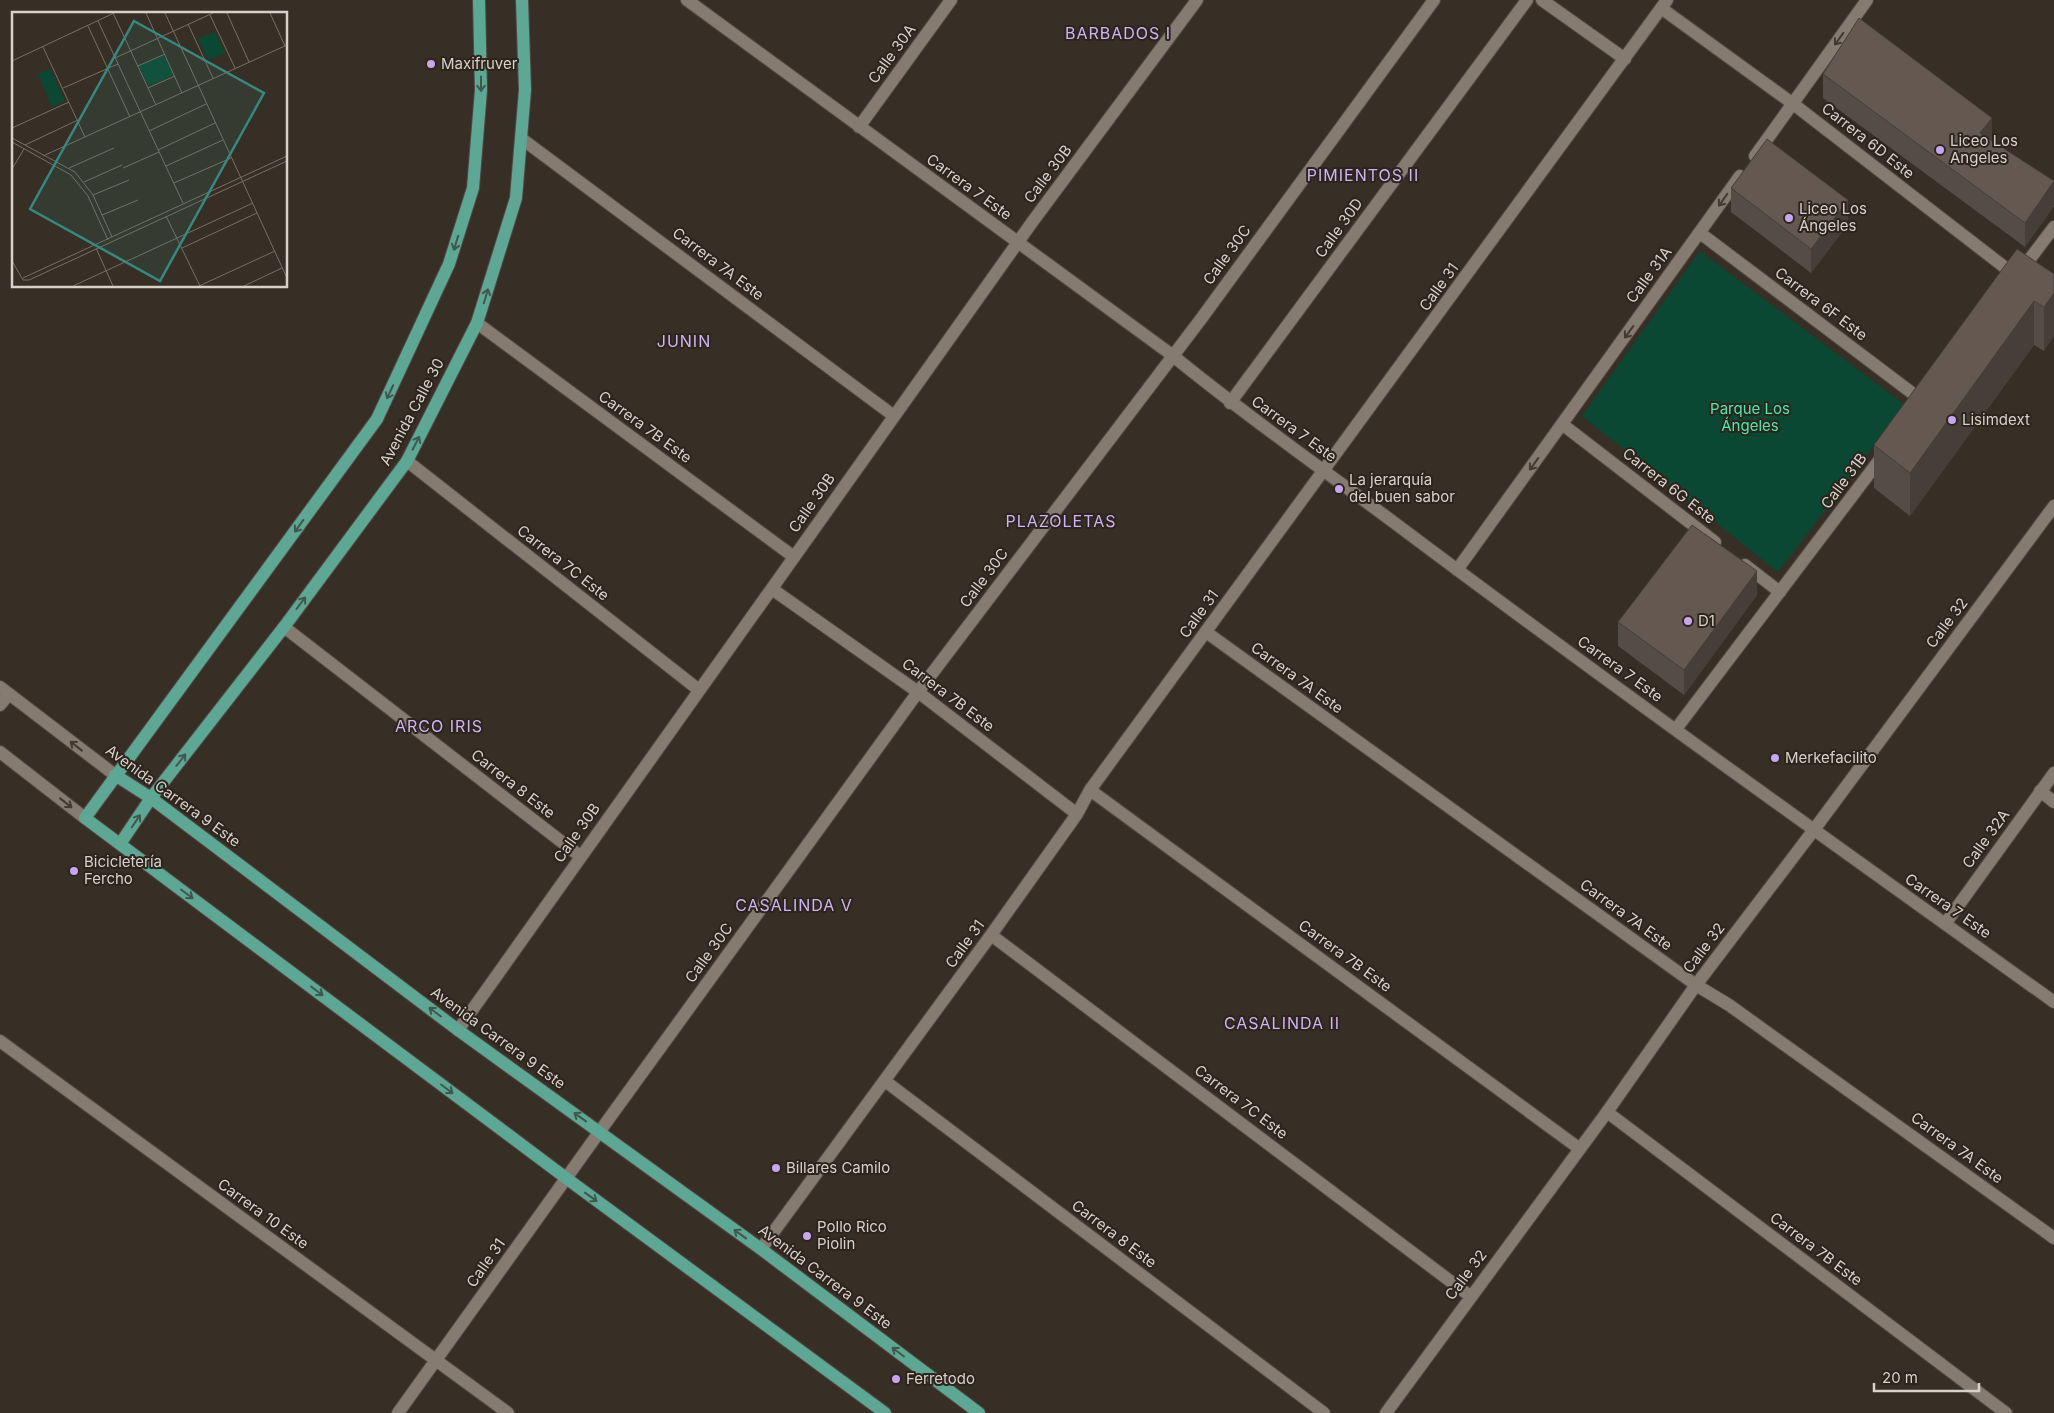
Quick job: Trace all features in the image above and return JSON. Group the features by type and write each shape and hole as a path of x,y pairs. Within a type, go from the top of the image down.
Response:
{"main road":[{"name":"Avenida Calle 30","path":"85,818 377,419 449,264 473,188 481,90 479,0"},
{"name":"Avenida Calle 30","path":"120,844 151,798 284,627 407,461 477,323 516,198 525,90 522,0"},
{"name":"Avenida Carrera 9 Este","path":"115,775 151,798 458,1030 761,1249 979,1413"},
{"path":"85,818 566,1178 885,1413"}],"street":[{"name":"Carrera 7 Este","path":"688,0 1172,356 1230,403 1325,471 1457,570 1813,831 2054,1002"},
{"name":"Calle 30A","path":"859,127 951,0"},
{"name":"Calle 30B","path":"458,1030 1017,243 1197,0"},
{"name":"Calle 30C","path":"600,1131 918,692 1206,311 1434,0"},
{"name":"Calle 30D","path":"1230,403 1527,0"},
{"path":"1542,0 1625,59"},
{"name":"Calle 31A","path":"1457,570 1868,0"},
{"name":"Calle 31","path":"761,1249 991,934 1077,814 1090,790 1325,471 1664,4"},
{"name":"Carrera 6D Este","path":"1664,4 2017,281 2054,227"},
{"name":"Carrera 7A Este","path":"522,139 894,416"},
{"name":"Carrera 6F Este","path":"1700,233 1924,402"},
{"name":"Carrera 7B Este","path":"477,323 794,557"},
{"name":"Carrera 6G Este","path":"1562,424 1780,592"},
{"name":"Calle 31B","path":"1676,729 1894,442"},
{"name":"Carrera 7C Este","path":"407,461 699,690"},
{"name":"Calle 32","path":"1386,1413 1470,1296 1607,1112 1696,985 1813,831 2054,506"},
{"name":"Carrera 7B Este","path":"772,589 918,692 1077,814"},
{"name":"Carrera 8 Este","path":"284,627 580,856"},
{"name":"Carrera 7A Este","path":"1206,632 1696,985 1729,1006 2054,1238"},
{"name":"Avenida Carrera 9 Este","path":"4,690 115,775"},
{"path":"0,705 4,690"},
{"path":"0,752 85,818"},
{"name":"Calle 32A","path":"1945,924 2054,773"},
{"name":"Carrera 7B Este","path":"1090,790 1580,1149"},
{"path":"2040,791 2054,802"},
{"name":"Carrera 7C Este","path":"991,934 1470,1296"},
{"name":"Carrera 10 Este","path":"0,1042 508,1413"},
{"name":"Carrera 8 Este","path":"885,1081 1324,1413"},
{"name":"Carrera 7B Este","path":"1607,1112 2006,1413"},
{"name":"Calle 31","path":"398,1413 600,1131"}],"green space":[{"name":"Parque Los Ángeles","path":"1700,251 1905,405 1778,572 1582,416"}],"building":[{"name":"Liceo Los Angeles","path":"1859,18 1992,118 1980,133 2054,181 2025,223 1823,74"},
{"path":"1767,139 1848,200 1811,249 1731,188"},
{"path":"2017,249 2054,274 2054,293 2044,307 2034,301 1910,473 1874,445"},
{"name":"D1","path":"1692,525 1757,571 1684,670 1618,622"}],"place":[{"name":"Maxifruver","path":"431,64"},
{"name":"Liceo Los Angeles","path":"1940,150"},
{"name":"Liceo Los Ángeles","path":"1789,218"},
{"name":"Lisimdext","path":"1952,420"},
{"name":"La jerarquía del buen sabor","path":"1339,489"},
{"name":"D1","path":"1688,621"},
{"name":"Merkefacilito","path":"1775,758"},
{"name":"Bicicletería Fercho","path":"74,871"},
{"name":"Billares Camilo","path":"776,1168"},
{"name":"Pollo Rico Piolin","path":"807,1236"},
{"name":"Ferretodo","path":"896,1379"}],"district":[{"name":"BARBADOS I","path":"1118,33"},
{"name":"PIMIENTOS II","path":"1363,175"},
{"name":"JUNIN","path":"684,341"},
{"name":"PLAZOLETAS","path":"1061,521"},
{"name":"ARCO IRIS","path":"439,726"},
{"name":"CASALINDA V","path":"794,905"},
{"name":"CASALINDA II","path":"1282,1023"}]}
